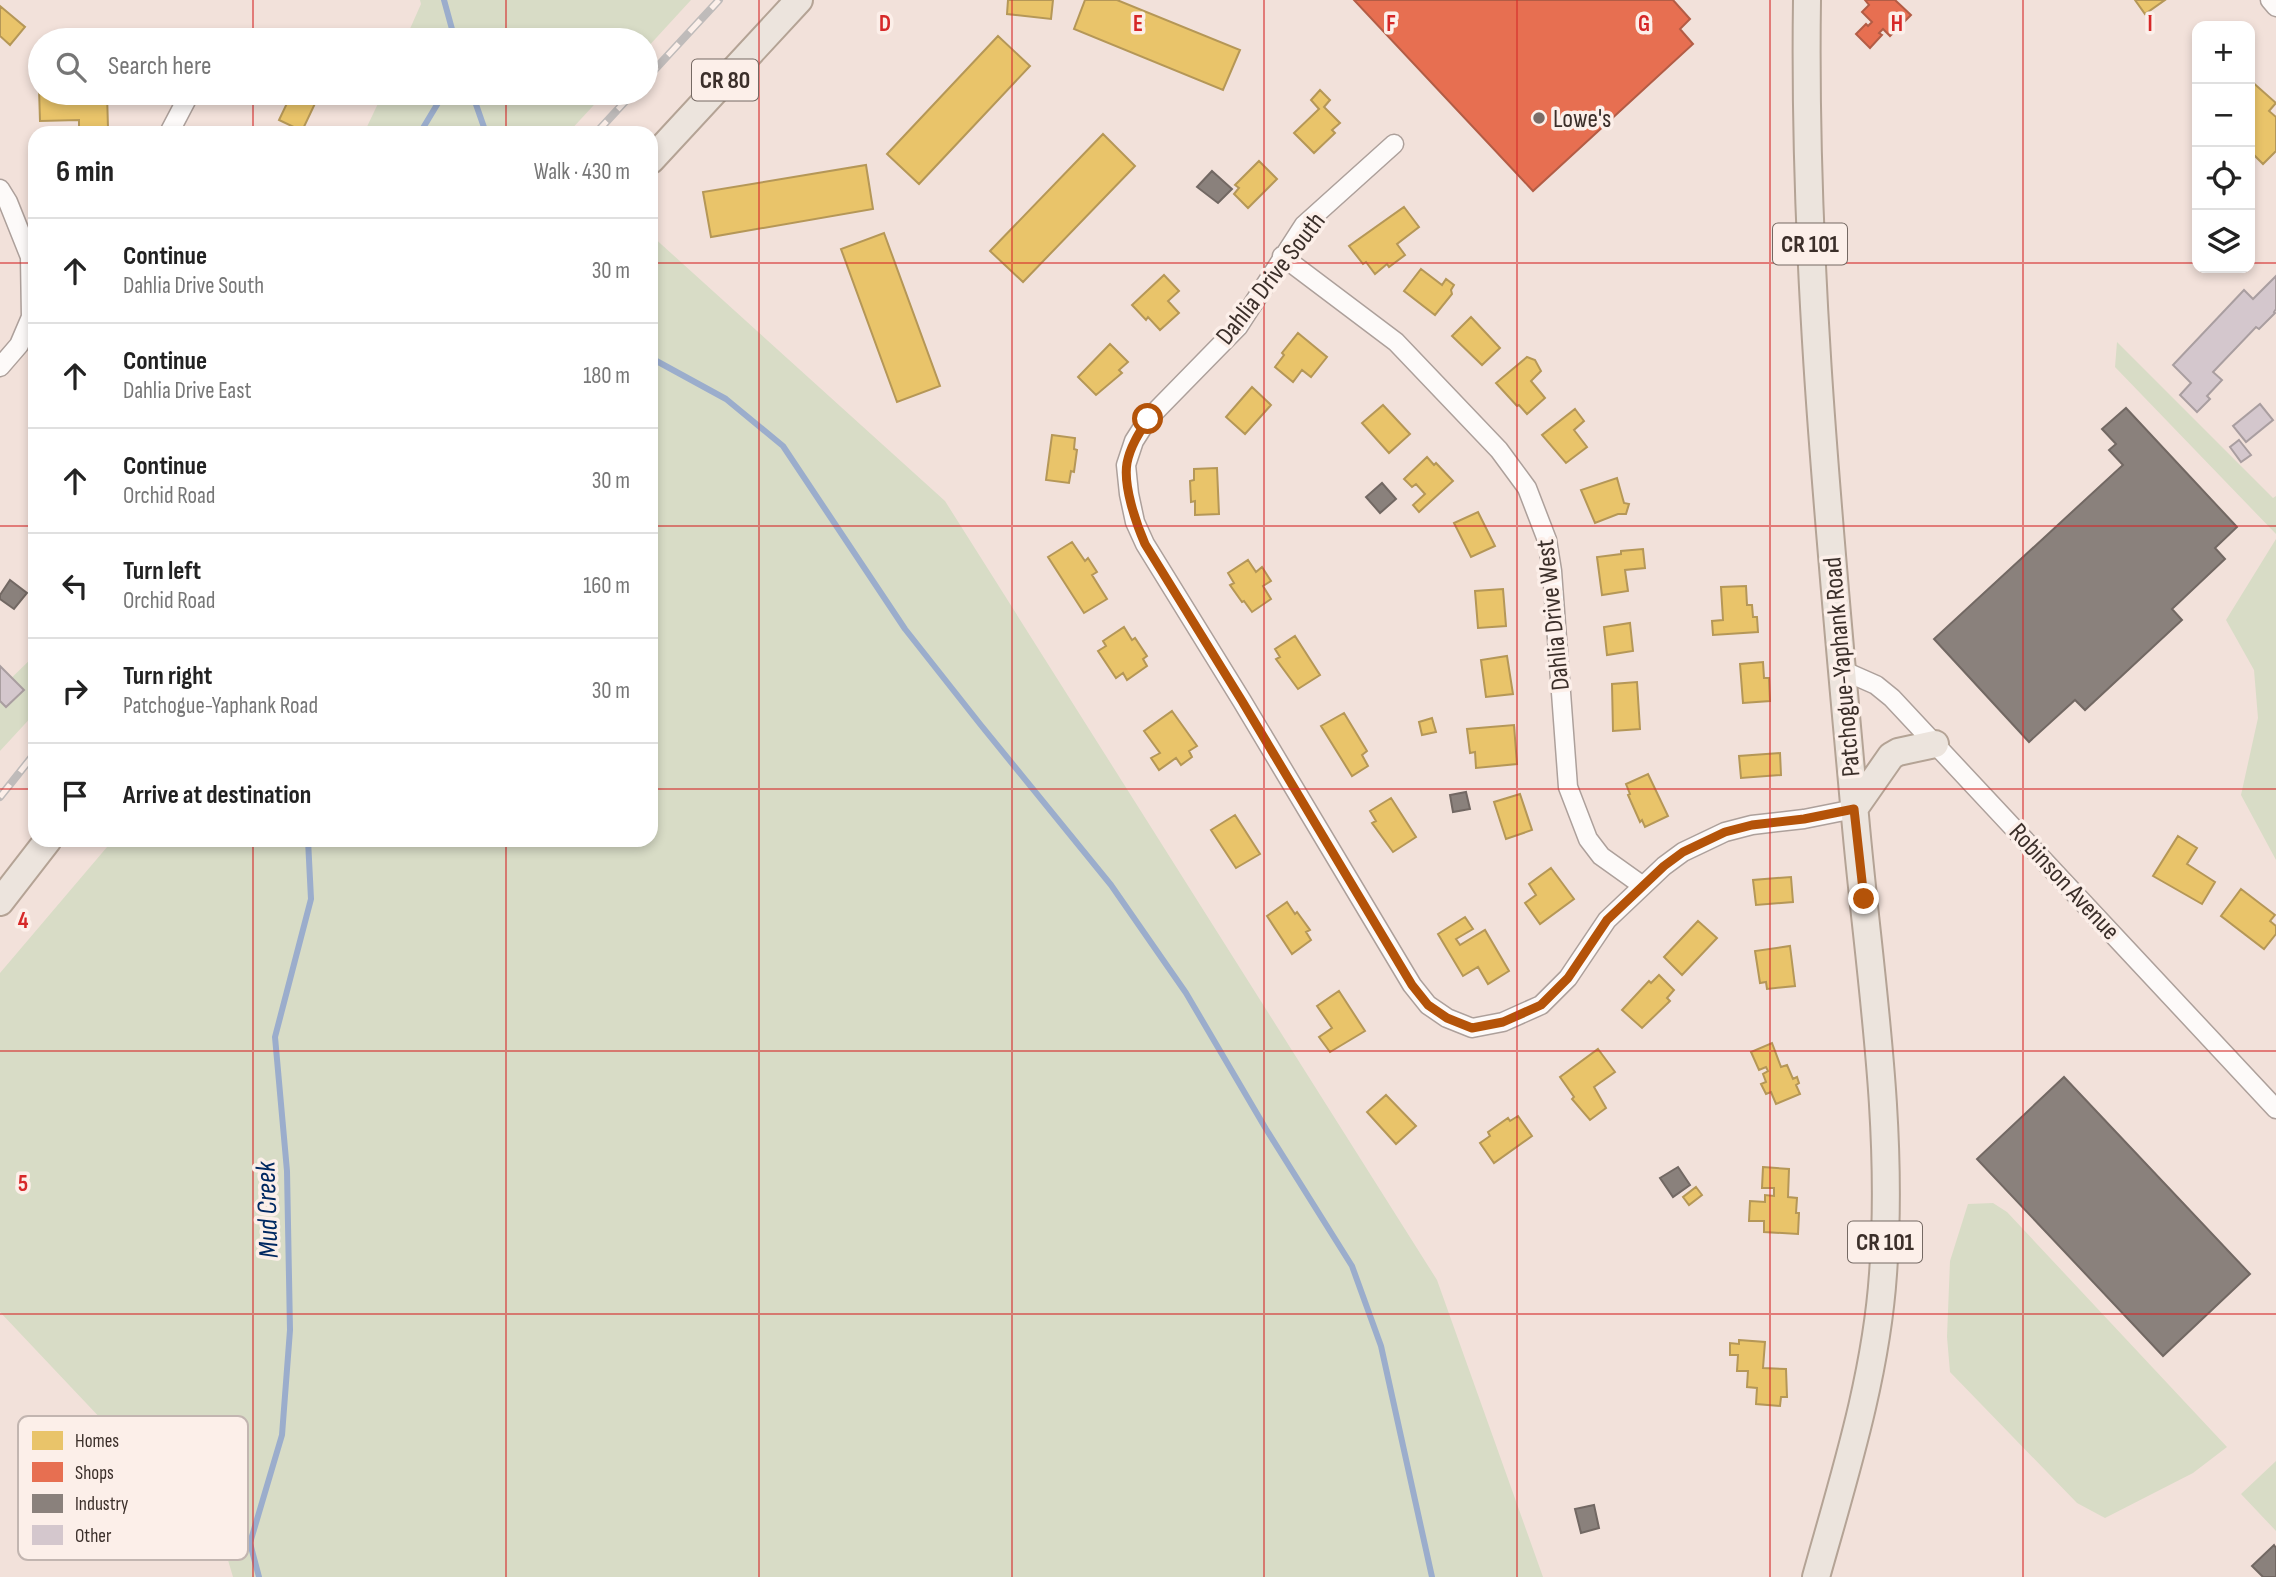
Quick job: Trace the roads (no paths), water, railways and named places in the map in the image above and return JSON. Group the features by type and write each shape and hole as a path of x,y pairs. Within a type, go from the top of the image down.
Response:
{"main road":[{"name":"CR 80","path":"658,152 799,0"},
{"name":"Patchogue-Yaphank Road","path":"1807,0 1815,357 1854,809 1886,1137 1883,1278 1874,1349 1863,1408 1816,1577"},
{"path":"1854,809 1891,756 1935,744"},
{"path":"0,902 43,847"}],"street":[{"path":"2270,0 2276,7"},
{"path":"173,126 184,105"},
{"name":"Dahlia Drive South","path":"1394,145 1304,225 1238,327 1148,419 1134,441 1126,465 1135,522 1145,544 1412,985 1428,1005 1447,1018 1472,1028 1503,1022 1541,1005 1568,978 1607,920 1664,866 1683,852 1725,832 1752,825 1804,819 1854,809"},
{"path":"0,189 28,245"},
{"name":"Dahlia Drive West","path":"1282,256 1396,342 1499,450 1527,488 1547,540 1552,571 1568,787 1588,839 1601,856 1643,887"},
{"path":"0,367 19,345 28,324"},
{"name":"Robinson Avenue","path":"1842,670 1862,677 1884,691 2276,1109"}],"waterway":[{"name":"Mud Creek","path":"444,0 452,28"},
{"name":"Mud Creek","path":"424,126 437,105"},
{"path":"476,105 484,126"},
{"path":"658,362 726,399 783,446 905,629 1111,885 1186,993 1266,1129 1352,1266 1381,1346 1432,1577"},
{"name":"Mud Creek","path":"259,1577 250,1543 282,1435 290,1330 287,1171 275,1037 311,899 308,847"}],"railway":[{"path":"658,66 719,0"},
{"path":"602,126 622,105"},
{"path":"0,797 28,762"}],"place":[{"name":"Lowe's","path":"1539,118"}]}
